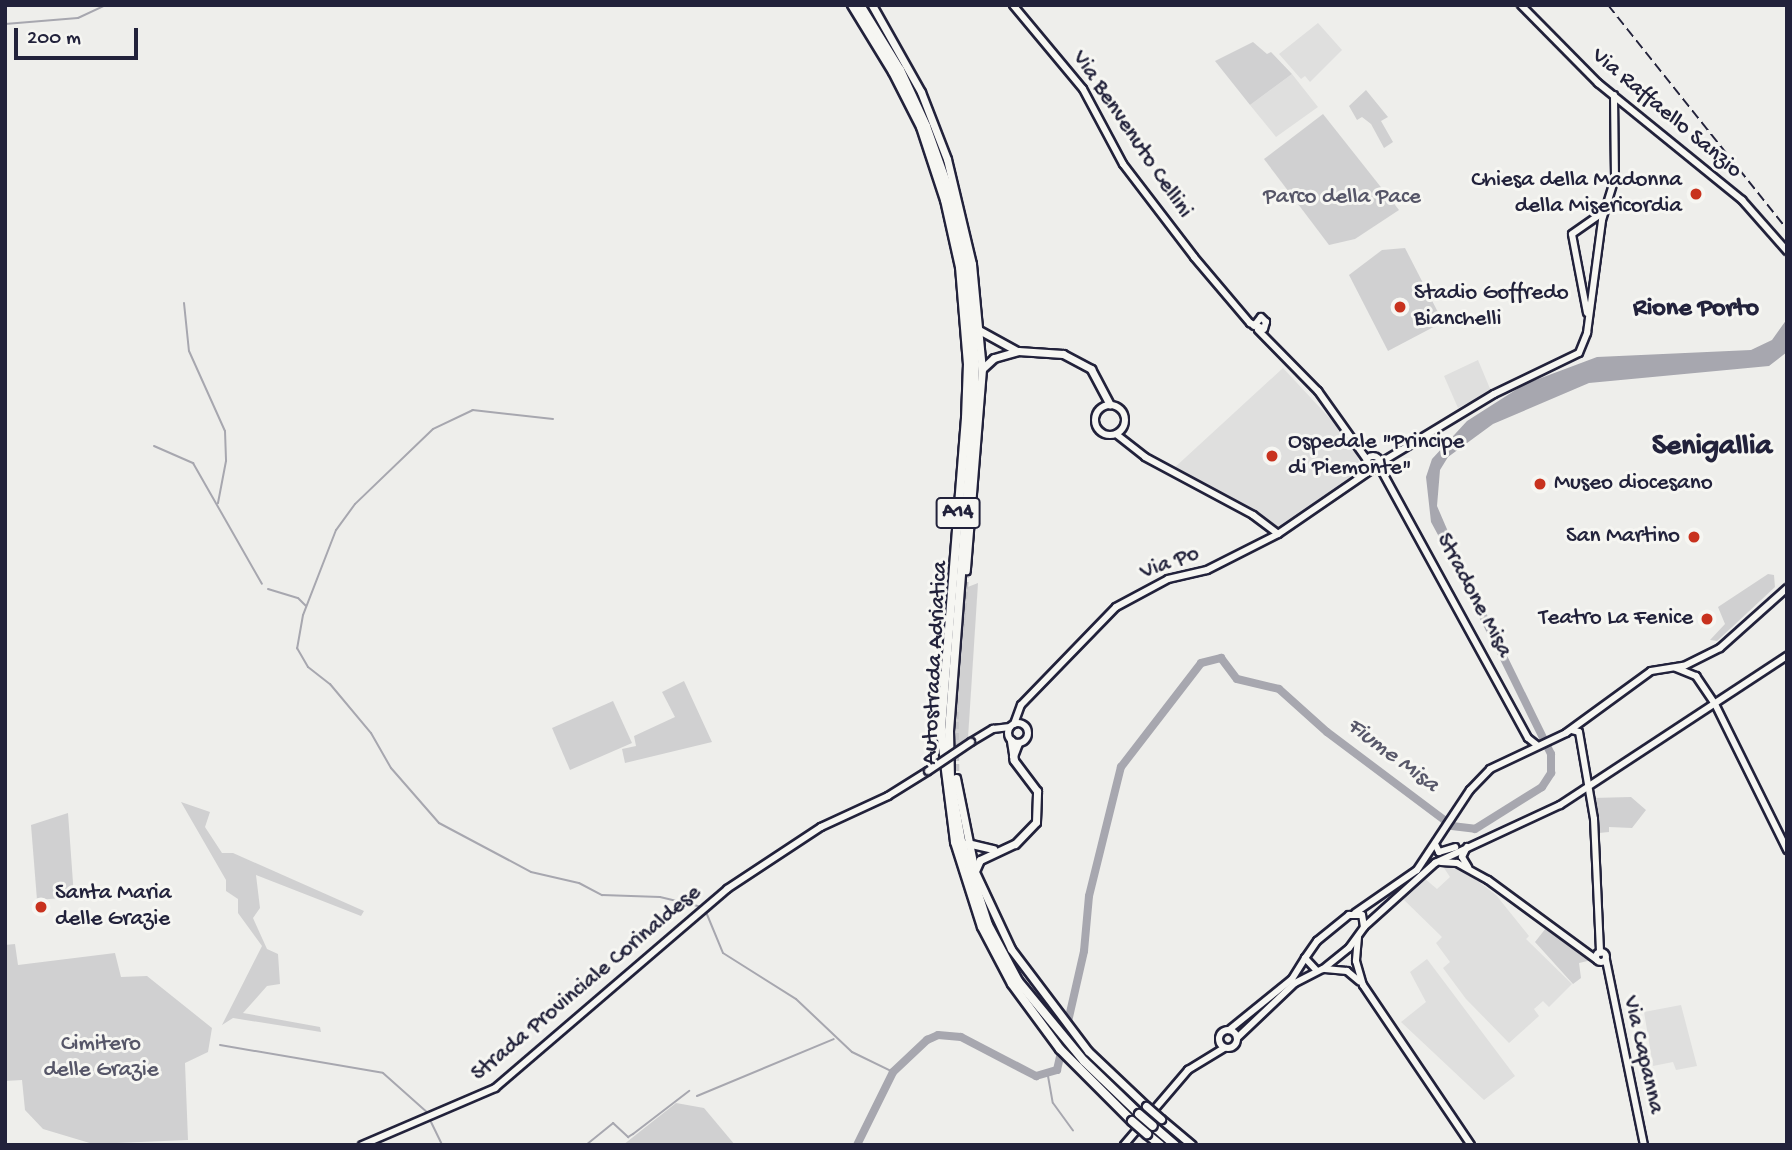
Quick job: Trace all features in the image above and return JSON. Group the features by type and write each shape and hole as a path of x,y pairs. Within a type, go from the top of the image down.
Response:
{"highway":[{"name":"Autostrada Adriatica","path":"852,5 894,72 921,127 954,234 968,364 942,696 944,778 955,842 971,899 996,955 1038,1023 1079,1070 1160,1145"},
{"name":"Autostrada Adriatica","path":"860,5 900,70 926,126 952,199 967,267 975,365 950,686 950,778 961,841 983,912 1002,953 1042,1013 1084,1061 1175,1145"}],"main road":[{"path":"872,5 921,92 947,159 967,232 982,369 966,570"},
{"path":"979,330 994,341 1018,351 1077,358 1094,373 1106,405"},
{"path":"981,348 994,341"},
{"path":"981,348 994,358"},
{"path":"982,369 994,358 1018,351"},
{"path":"970,856 980,859 1015,844 1035,822 1039,802 1034,784 1013,757 1014,732"},
{"path":"956,778 975,872 1011,948 1047,1001 1088,1051 1146,1107 1192,1145"},
{"path":"967,843 978,848 1005,848"},
{"path":"970,856 978,848"},
{"path":"975,872 980,859"}],"street":[{"name":"Via Benvenuto Cellini","path":"1013,5 1083,89 1132,176 1267,339 1318,391 1373,463"},
{"name":"Via Raffaello Sanzio","path":"1521,5 1614,95 1730,188 1787,251"},
{"path":"1373,463 1494,394 1573,358 1584,344 1600,231 1615,178 1614,95"},
{"path":"1614,115 1626,105"},
{"path":"1589,319 1572,234 1591,224 1605,211"},
{"path":"1591,224 1600,231"},
{"path":"1583,291 1588,296 1593,292"},
{"path":"1106,405 1124,414 1119,432 1105,435 1096,427 1094,416 1106,405"},
{"path":"1119,432 1145,457 1253,515 1278,534"},
{"name":"Via Po","path":"1014,732 1017,715 1116,607 1168,579 1207,570 1278,534 1360,476 1373,463"},
{"name":"Stradone Misa","path":"1373,463 1414,523 1528,738 1537,745"},
{"path":"1124,1145 1188,1070 1210,1053 1229,1030 1292,979 1326,931 1417,870 1469,790 1490,769 1526,749 1572,730 1647,674 1695,662 1720,648 1787,588"},
{"path":"1210,1053 1234,1047 1237,1038 1271,1004 1319,970 1435,863 1469,845 1552,810 1787,656"},
{"path":"1672,667 1696,676 1715,704 1787,850"},
{"name":"Strada Provinciale Corinaldese","path":"362,1145 495,1088 727,889 821,827 888,796 997,727 1014,732"},
{"name":"Via Capanna","path":"1572,730 1579,732 1594,819 1600,958 1606,972 1644,1145"},
{"path":"1526,749 1528,738"},
{"path":"1436,843 1443,852 1485,838"},
{"path":"1469,845 1462,857 1469,869"},
{"path":"1435,863 1451,861 1469,869 1600,958"},
{"path":"1355,913 1364,917 1364,927"},
{"path":"1359,935 1356,961 1363,985"},
{"path":"1305,958 1319,970 1347,971 1363,985 1471,1145"},
{"path":"1229,1030 1237,1038"},
{"path":"1219,1040 1224,1048"},
{"path":"1118,1145 1130,1137"}],"shaded area":[{"path":"1318,23 1342,50 1310,82 1305,76 1301,79 1279,54"},
{"path":"1292,74 1318,107 1276,137 1250,105"},
{"path":"1787,319 1787,352 1769,366 1589,383 1493,424 1448,457 1440,470 1437,506 1468,578 1463,581 1431,522 1426,477 1432,459 1467,421 1525,384 1597,357 1751,350 1772,340"},
{"path":"1478,360 1491,391 1458,408 1444,376"},
{"name":"Ospedale \"Principe di Piemonte\"","path":"1283,368 1352,442 1362,470 1280,530 1173,469"},
{"path":"1442,865 1459,867 1496,895 1529,936 1526,939 1572,984 1549,1007 1543,1001 1534,1009 1539,1016 1509,1043 1466,999 1443,968 1450,962 1436,943 1442,937 1402,898 1424,878 1437,889 1450,877"},
{"path":"1427,959 1515,1076 1484,1100 1401,1022 1426,1002 1410,972"},
{"path":"1681,1005 1697,1066 1676,1070 1673,1062 1653,1066 1644,1012"}],"green space":[{"path":"1253,42 1267,54 1271,52 1292,74 1250,105 1215,61"},
{"path":"1366,90 1388,117 1381,121 1393,142 1384,148 1371,124 1362,117 1357,120 1349,106"},
{"name":"Parco della Pace","path":"1323,114 1399,210 1355,239 1329,245 1264,159"},
{"name":"Stadio Goffredo Bianchelli","path":"1405,248 1443,322 1388,351 1349,275 1382,250"},
{"path":"1768,574 1774,575 1775,587 1717,641 1710,640 1725,624 1718,607"},
{"path":"978,583 968,738 952,748 960,590"},
{"path":"684,681 712,742 625,763 622,749 636,746 634,736 675,717 662,692"},
{"path":"613,701 632,743 570,770 552,728"},
{"path":"1631,797 1646,810 1632,828 1609,827 1609,832 1599,833 1592,798"},
{"path":"181,802 210,812 205,827 222,853 233,853 364,911 361,916 256,875 260,908 253,918 267,949 278,954 280,984 267,986 243,1013 320,1027 321,1032 233,1018 222,1025 262,946 238,913 238,899 226,891 226,880"},
{"path":"68,813 74,897 37,900 31,825"},
{"path":"1546,928 1592,960 1579,963 1581,978 1573,984 1535,942"},
{"name":"Cimitero delle Grazie","path":"15,944 18,965 115,953 121,977 147,976 212,1028 208,1052 185,1063 188,1140 93,1144 43,1129 25,1110 22,1080 5,1081 5,945"},
{"path":"676,1103 704,1108 735,1145 623,1145"}],"waterway":[{"path":"5,24 78,18 106,5"},
{"path":"184,303 189,351 225,431 226,461 218,503"},
{"path":"553,419 473,410 433,429 355,504 336,530 303,615 297,648 308,667 330,684 371,733 391,768 439,823 531,872 579,883 602,895 660,897 702,907"},
{"path":"154,446 193,463 262,584"},
{"name":"Fiume Misa","path":"857,1145 893,1072 927,1040 938,1035 961,1037 1036,1076 1057,1070 1084,951 1089,896 1121,767 1201,663 1221,658 1237,679 1279,689 1327,732 1452,826 1475,829 1542,787 1551,773 1551,754 1461,571"},
{"path":"268,589 298,598 306,606"},
{"path":"706,912 723,953 796,999 852,1052 893,1072"},
{"path":"697,1096 834,1039"},
{"path":"220,1045 383,1073 429,1114"},
{"path":"1048,1076 1053,1103 1073,1131"},
{"path":"586,1145 613,1123 628,1137 689,1091"},
{"path":"431,1122 442,1145"}],"tunnel":[{"path":"961,630 966,570"},
{"path":"955,701 956,778"}],"railway":[{"path":"1608,5 1787,229"}],"place":[{"name":"Chiesa della Madonna della Misericordia","path":"1696,194"},
{"name":"Stadio Goffredo Bianchelli","path":"1400,307"},
{"name":"Ospedale \"Principe di Piemonte\"","path":"1272,456"},
{"name":"Museo diocesano","path":"1540,484"},
{"name":"San Martino","path":"1694,537"},
{"name":"Teatro La Fenice","path":"1707,619"},
{"name":"Santa Maria delle Grazie","path":"41,907"}],"district":[{"name":"Rione Porto","path":"1696,310"},
{"name":"Senigallia","path":"1712,448"}]}
